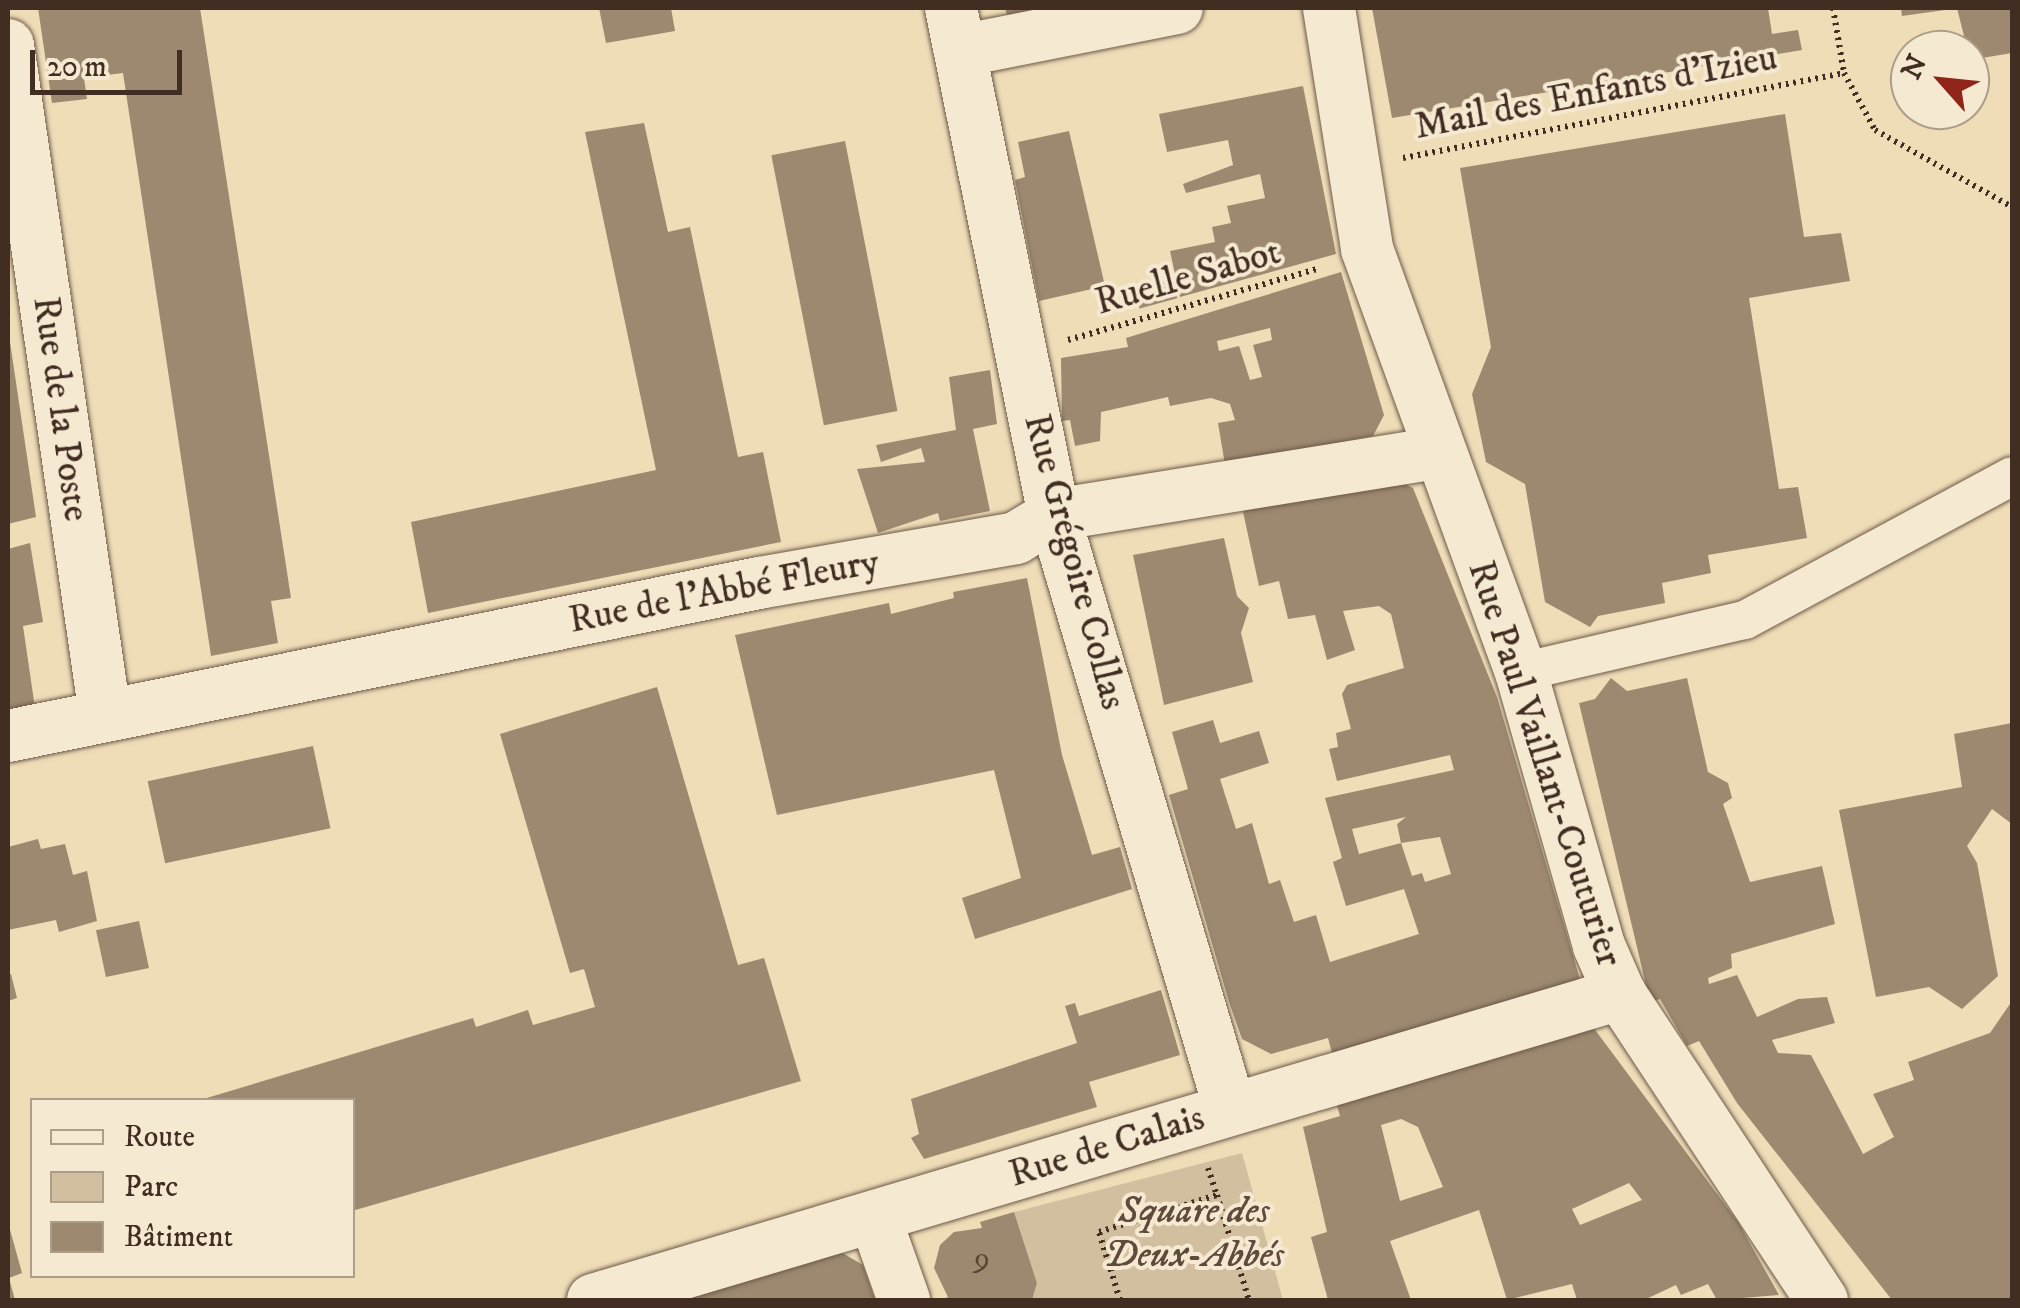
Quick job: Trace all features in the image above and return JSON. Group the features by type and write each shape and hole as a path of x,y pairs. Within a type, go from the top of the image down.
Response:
{"street":[{"path":"956,29 1177,8"},
{"name":"Rue Paul Vaillant-Couturier","path":"1328,8 1358,166 1370,258 1521,672 1599,946 1620,994 1822,1300"},
{"name":"Rue Grégoire Collas","path":"956,29 1054,516 1230,1109"},
{"name":"Rue de la Poste","path":"8,45 104,715"},
{"name":"Rue de l'Abbé Fleury","path":"8,736 1016,538 1054,516 1438,453"},
{"path":"1521,672 1746,620 2012,476"},
{"name":"Rue de Calais","path":"594,1300 1620,994"},
{"path":"876,1218 904,1300"}],"path":[{"path":"1833,8 1844,73 1876,130 2012,207"},
{"name":"Mail des Enfants d'Izieu","path":"1358,166 1844,73"},
{"name":"Ruelle Sabot","path":"1022,352 1370,258"},
{"path":"1120,1300 1099,1232 1216,1195 1249,1300"}],"green space":[{"name":"Square des Deux-Abbés","path":"1242,1153 1283,1300 1032,1300 1037,1283 1014,1212"}],"building":[{"path":"38,8 200,8 291,598 271,601 278,643 211,656 123,73 84,78 87,99 52,103"},
{"path":"599,8 671,8 675,31 606,43"},
{"path":"1005,8 1037,8 1037,9 1007,15"},
{"path":"1372,8 1768,8 1772,34 1798,30 1802,50 1392,118"},
{"path":"1901,8 1945,8 1945,10 1902,16"},
{"path":"1957,8 2012,8 2012,53 1990,57 1990,30 1962,30"},
{"path":"1303,86 1336,254 1180,297 1170,251 1215,242 1212,227 1231,223 1227,206 1265,198 1260,174 1186,193 1183,184 1233,165 1228,140 1167,152 1159,114","holes":["1252,251 1256,266 1227,275 1223,258"]},
{"path":"1785,114 1804,237 1841,233 1850,281 1749,298 1779,489 1798,487 1807,538 1708,555 1711,573 1662,583 1665,603 1598,616 1590,627 1545,602 1525,484 1486,462 1472,394 1491,347 1460,168"},
{"path":"644,123 668,232 690,227 738,457 763,452 781,542 428,613 411,522 656,470 585,132"},
{"path":"1069,131 1105,286 1039,301 1015,180 1025,177 1018,142"},
{"path":"845,141 897,411 824,425 771,155"},
{"path":"1341,272 1384,415 1373,436 1225,465 1218,423 1235,420 1230,404 1211,398 1170,406 1168,397 1101,412 1100,441 1075,446 1070,420 1062,421 1061,358 1128,347 1126,338","holes":["1270,328 1272,340 1253,345 1262,377 1250,380 1239,346 1219,351 1217,341"]},
{"path":"1172,279 1177,298 1140,308 1134,289"},
{"path":"8,343 36,517 8,524"},
{"path":"990,370 997,424 973,429 990,511 940,521 938,513 878,533 857,469 925,462 921,448 881,462 876,445 956,430 949,377"},
{"path":"1393,477 1413,488 1497,697 1581,983 1332,1053 1328,1038 1271,1054 1242,1039 1169,795 1188,789 1172,732 1213,720 1220,743 1259,731 1269,763 1220,779 1236,829 1252,823 1269,884 1280,880 1294,922 1316,915 1330,962 1419,934 1404,889 1346,906 1333,862 1342,858 1325,798 1454,770 1450,755 1337,781 1329,749 1338,747 1336,733 1351,729 1342,694 1347,685 1404,668 1391,614 1379,606 1343,611 1355,650 1327,660 1315,615 1288,619 1279,581 1259,586 1242,507","holes":["1406,817 1397,824 1401,843 1359,854 1352,829","1440,837 1451,874 1425,882 1422,873 1412,876 1401,843"]},
{"path":"1224,538 1237,596 1249,608 1241,633 1253,682 1164,705 1133,555"},
{"path":"30,543 43,622 23,626 35,708 8,714 8,549"},
{"path":"1027,578 1062,755 1092,855 1120,847 1132,889 975,939 962,898 1021,878 994,770 777,815 735,635 889,603 891,614 954,598 953,592"},
{"path":"1611,678 1627,691 1687,678 1708,772 1728,783 1732,798 1723,804 1750,882 1822,866 1835,924 1731,954 1732,968 1708,978 1709,984 1737,975 1757,1017 1798,999 1827,997 1835,1023 1772,1040 1778,1053 1811,1055 1863,1154 1894,1137 1873,1094 1914,1080 1908,1062 1990,1033 2012,1001 2012,1300 1892,1300 1737,1103 1699,1041 1687,1046 1660,999 1650,1002 1579,703 1595,699"},
{"path":"657,687 738,965 764,958 801,1081 355,1210 355,1098 207,1098 473,1018 476,1027 528,1010 533,1025 595,1007 584,969 570,973 500,734"},
{"path":"2012,723 2012,824 1992,809 1967,846 1977,863 1998,976 1962,1009 1929,987 1876,997 1839,810 1962,787 1954,734"},
{"path":"313,746 330,828 165,863 148,781"},
{"path":"38,839 41,849 65,844 73,875 87,871 97,921 59,932 56,920 8,930 8,847"},
{"path":"139,921 149,968 106,977 96,930"},
{"path":"11,974 17,998 8,1001 8,975"},
{"path":"1161,990 1180,1055 1089,1082 1097,1107 924,1159 911,1138 919,1134 911,1099 1077,1043 1065,1006 1075,1003 1079,1016"},
{"path":"1590,1023 1738,1222 1779,1295 1717,1300 1708,1284 1681,1295 1676,1285 1644,1300 1577,1300 1572,1284 1507,1300 1479,1210 1390,1241 1411,1300 1328,1300 1311,1237 1327,1232 1303,1127 1340,1116 1335,1099","holes":["1401,1119 1418,1127 1443,1187 1400,1201 1381,1125","1629,1183 1642,1200 1580,1225 1572,1209"]},
{"path":"1014,1212 1037,1283 1032,1300 941,1300 948,1297 934,1268 940,1245 954,1232 982,1228 980,1222"},
{"path":"9,1226 22,1273 9,1278 15,1300 8,1300"},
{"path":"839,1251 863,1265 875,1300 683,1300"}]}
